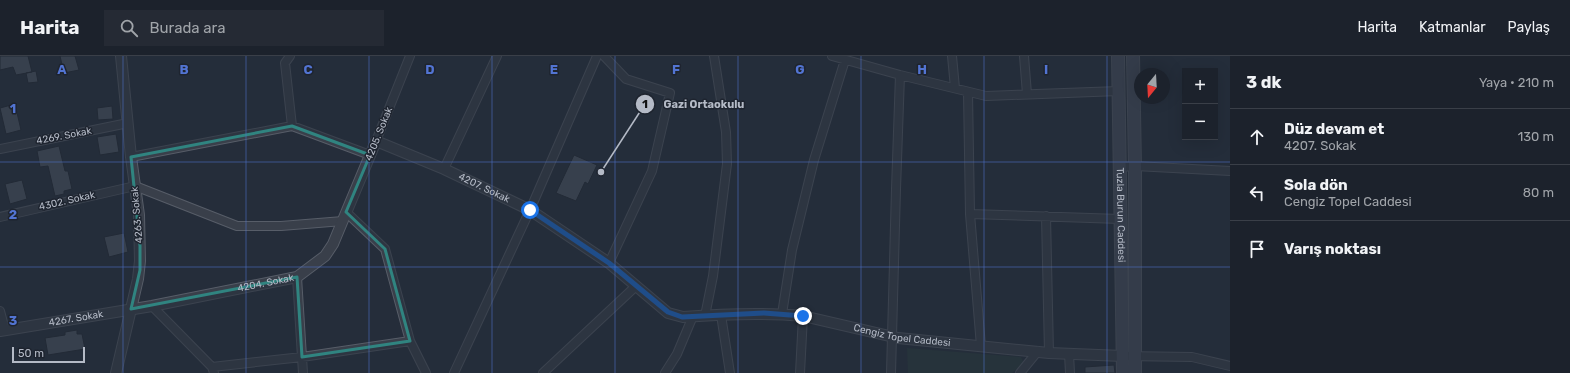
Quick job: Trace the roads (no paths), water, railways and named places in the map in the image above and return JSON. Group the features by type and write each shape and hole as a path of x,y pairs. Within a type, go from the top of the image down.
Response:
{"main road":[{"name":"Tuzla Burun Caddesi","path":"1118,56 1120,219 1129,356 1135,373"},
{"name":"Tuzla Burun Caddesi","path":"1123,373 1129,356 1135,166 1133,56"}],"street":[{"name":"4263. Sokak","path":"116,373 138,279 140,261 139,215 120,56"},
{"path":"290,56 285,63 292,126"},
{"name":"4205. Sokak","path":"344,217 410,56"},
{"path":"444,169 497,56"},
{"path":"454,373 530,210 597,56"},
{"path":"604,56 626,79 670,93 652,171 609,263"},
{"path":"705,316 713,276 727,164 726,132 714,56"},
{"path":"832,56 900,75 986,96 1119,91"},
{"path":"952,56 955,88"},
{"path":"1024,56 1027,94"},
{"path":"782,314 792,250 814,160 845,60"},
{"path":"891,373 900,75"},
{"path":"968,92 970,214 980,346"},
{"name":"4269. Sokak","path":"0,149 128,123"},
{"path":"131,157 292,126 370,156"},
{"name":"4207. Sokak","path":"376,141 444,169 530,210 609,263 668,312 682,317"},
{"path":"1120,167 1135,166 1230,171"},
{"path":"135,186 237,226 281,226 344,217 385,249 410,341 426,373"},
{"name":"4302. Sokak","path":"0,217 135,186"},
{"path":"970,214 1120,219"},
{"path":"1046,216 1049,352"},
{"name":"4204. Sokak","path":"152,306 297,277 325,256 333,244 344,217"},
{"path":"297,277 303,373"},
{"path":"543,373 636,286"},
{"path":"152,306 213,370 410,341"},
{"name":"4267. Sokak","path":"3,330 152,306"},
{"path":"0,311 3,330"},
{"name":"Cengiz Topel Caddesi","path":"682,317 782,314 803,316 893,337 1068,354 1129,356"},
{"path":"721,315 730,373"},
{"path":"665,373 678,354 693,316"},
{"path":"800,373 803,316"},
{"path":"1020,373 1038,351"},
{"path":"1068,354 1070,373"},
{"path":"1129,356 1192,357 1230,366"}],"place":[{"name":"Gazi Ortaokulu","path":"601,172"}]}
